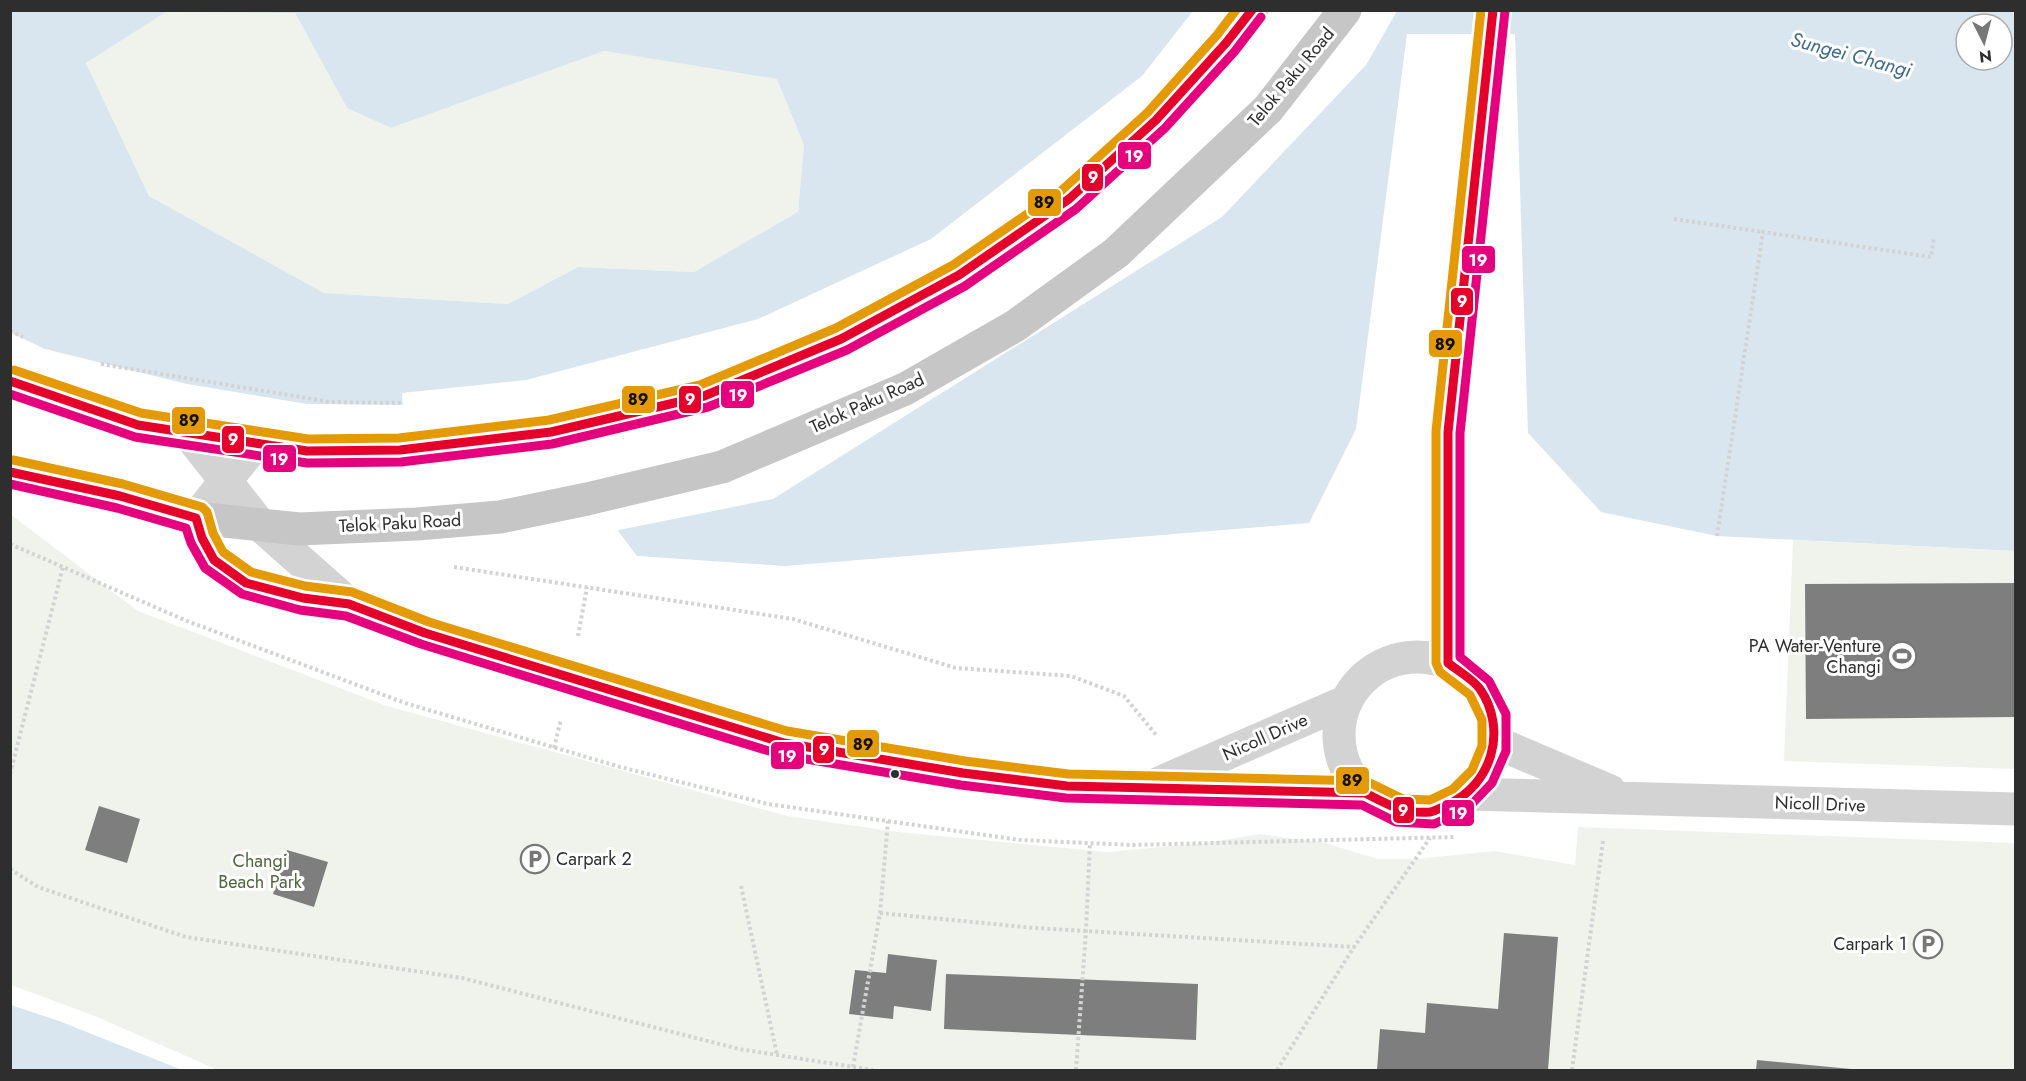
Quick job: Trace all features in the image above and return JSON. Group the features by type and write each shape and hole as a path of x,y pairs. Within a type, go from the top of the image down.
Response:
{"main road":[{"path":"10,381 138,424 188,434 307,451 400,450 551,432 704,396 841,339 959,275 1069,199 1156,120 1226,43 1252,10"},
{"name":"Telok Paku Road","path":"261,526 299,529 417,524 500,517 587,499 722,466 905,389 1015,326 1116,253 1268,109 1345,10"},
{"path":"1448,663 1448,432 1491,23"},
{"path":"10,472 120,496 196,518 261,526"}],"street":[{"name":"Nicoll Drive","path":"188,434 261,526 349,604"},
{"path":"196,518 255,444"},
{"name":"Nicoll Drive","path":"196,518 202,538 214,560 246,583 303,598 349,604 425,633 784,743 963,773 1055,785 1365,793"},
{"name":"Nicoll Drive","path":"1407,657 1422,657 1448,663 1472,678 1485,695 1495,719 1493,756 1487,771 1475,788 1451,805 1431,812 1417,813 1391,808 1365,793 1351,777 1340,749 1340,724 1347,701 1365,677 1391,661 1407,657"},
{"name":"Nicoll Drive","path":"1149,787 1347,701"},
{"name":"Nicoll Drive","path":"1495,742 1625,798"},
{"name":"Nicoll Drive","path":"1467,794 2016,808"}],"path":[{"path":"1674,219 1931,257 1934,237"},
{"path":"1717,536 1763,232"},
{"path":"10,331 27,339"},
{"path":"94,362 331,402 410,403"},
{"path":"444,565 792,619 956,668 1071,676 1124,696 1186,771"},
{"path":"10,774 63,567"},
{"path":"853,1067 880,913 888,821"},
{"path":"1277,1071 1354,947 1430,838"},
{"path":"1572,1071 1604,840"},
{"path":"1076,1071 1090,843"},
{"path":"10,869 38,887 186,937 462,978 739,1049 873,1071"},
{"path":"741,886 777,1055"},
{"path":"880,913 1035,928 1354,947"}],"green space":[{"path":"166,12 295,13 347,108 391,128 604,51 778,79 804,145 798,213 694,272 578,267 508,304 324,293 149,196 86,63"},
{"name":"Changi Beach Park","path":"10,514 138,611 384,705 787,816 898,832 1107,852 1205,843 1260,834 1325,843 1378,859 1416,859 1495,851 1575,865 1578,827 2015,843 2015,1070 218,1070 95,1016 11,985"},
{"name":"PA Water-Venture Changi","path":"1793,540 2015,551 2015,769 1784,761"}],"water":[{"name":"Sungei Changi","path":"10,11 2015,11 2015,551 1717,536 1601,512 1528,433 1515,34 1407,34 1356,429 1309,523 785,566 637,556 510,388 420,405 307,404 187,384 45,349 11,333","holes":["166,12 295,13 347,108 391,128 604,51 777,79 804,145 798,212 694,272 578,267 508,304 324,293 149,196 86,63"]},
{"path":"11,1005 59,1021 182,1070 11,1070"}],"pier":[{"path":"1193,11 1397,11 1366,65 1222,217 773,499 614,531 508,391 421,408 403,408 402,393 526,380 758,319 931,239 1142,76"}],"building":[{"path":"2016,583 2016,717 1806,719 1805,584"},
{"path":"99,806 140,819 127,863 85,850"},
{"path":"287,850 328,862 314,907 273,894"},
{"path":"1504,933 1558,937 1548,1070 1377,1070 1380,1029 1425,1033 1427,1003 1498,1009"},
{"path":"888,954 937,960 931,1011 894,1006 893,1019 849,1014 855,970 886,973"},
{"path":"946,974 1198,984 1196,1040 944,1029"},
{"path":"1757,1060 1851,1069 1851,1070 1756,1070"}],"transit line":[{"name":"89","path":"14,370 141,413 308,439 399,438 549,420 700,385 836,328 953,265 1062,190 1148,112 1217,35 1236,10"},
{"name":"9","path":"10,381 138,425 307,451 400,450 551,432 704,396 841,339 959,275 1069,199 1156,120 1226,43 1252,10"},
{"name":"89","path":"13,460 123,484 202,507 207,512 213,533 223,552 251,572 305,586 352,592 429,622 787,731 965,761 1068,774 1366,781 1403,799 1430,800 1453,789 1472,770 1482,746 1482,720 1470,695 1440,672 1436,663 1436,431 1481,10"},
{"name":"9","path":"10,472 120,496 196,518 202,538 214,560 246,583 303,598 349,604 425,633 784,743 963,773 1067,786 1365,793 1403,810 1432,811 1462,796 1475,784 1485,770 1494,738 1493,722 1480,689 1448,663 1448,432 1493,10"},
{"name":"19","path":"10,484 117,508 186,528 191,543 205,568 242,594 300,610 346,616 421,644 782,755 961,785 1066,798 1362,805 1396,822 1434,824 1467,809 1492,783 1506,751 1506,714 1489,681 1460,657 1460,433 1505,11"},
{"name":"19","path":"10,394 135,437 307,463 401,462 552,444 708,407 847,350 965,286 1076,209 1165,128 1235,51 1261,17"}],"place":[{"name":"PA Water-Venture Changi","path":"1902,656"},
{"name":"Carpark 2","path":"535,859"},
{"name":"Carpark 1","path":"1928,944"}]}
